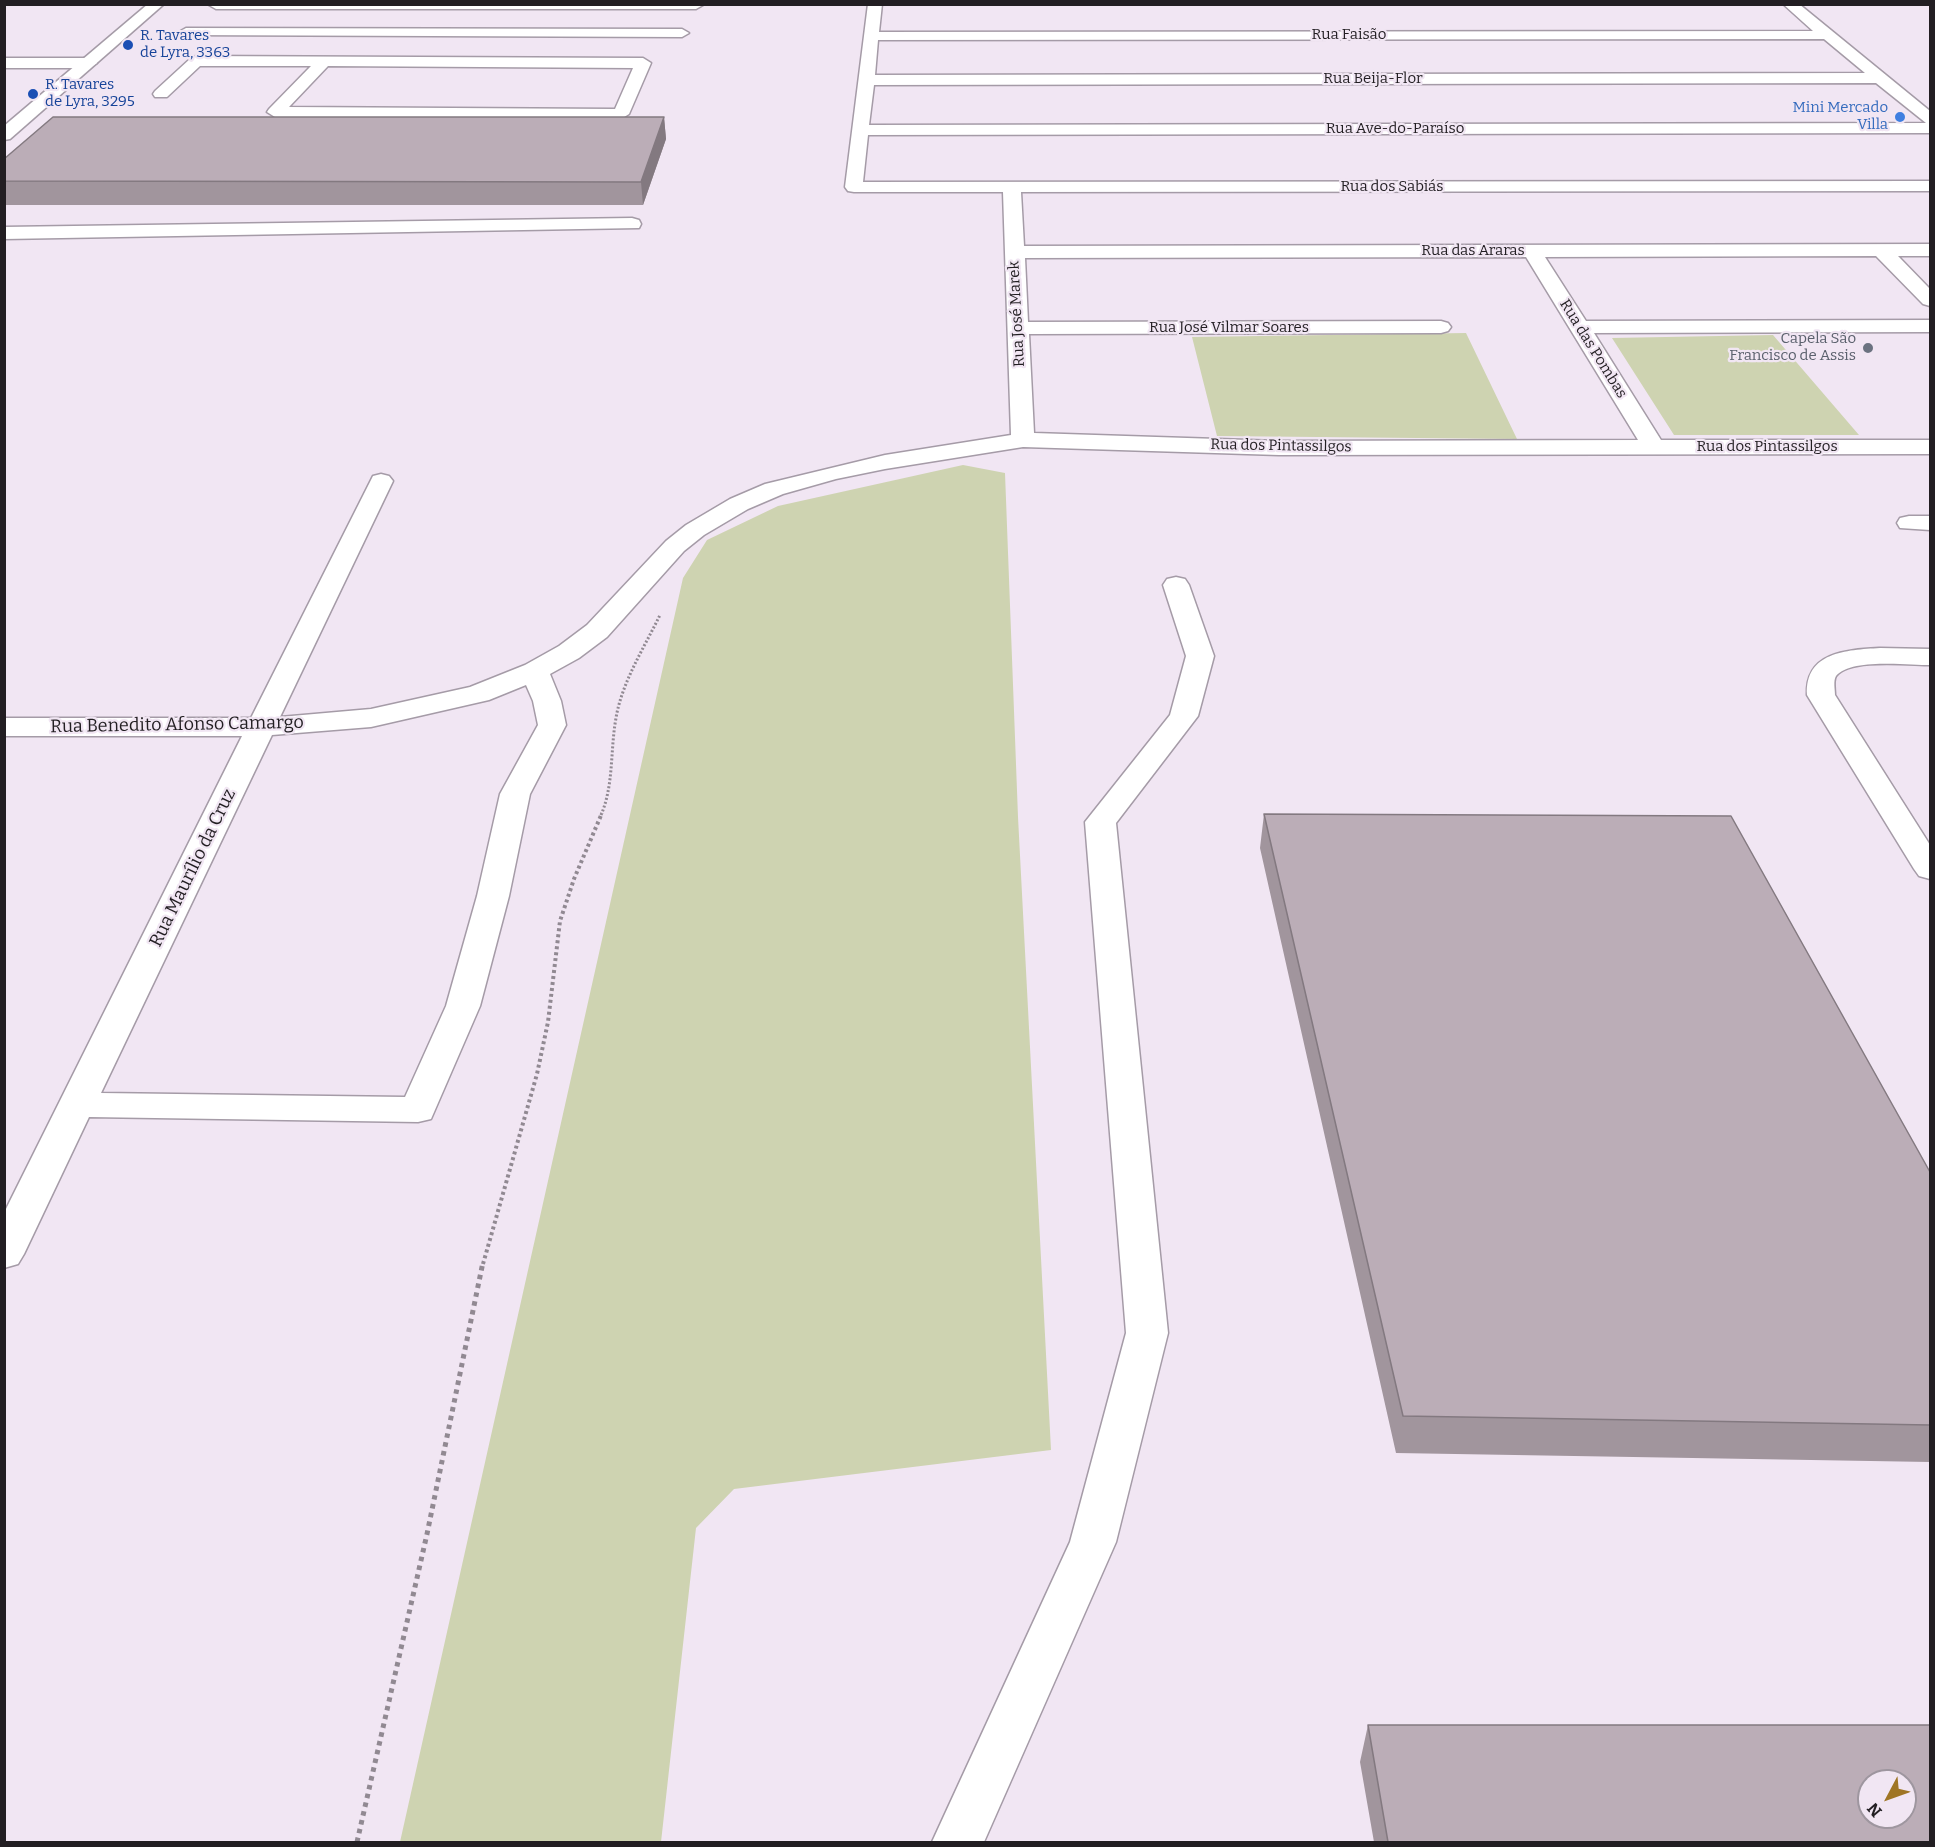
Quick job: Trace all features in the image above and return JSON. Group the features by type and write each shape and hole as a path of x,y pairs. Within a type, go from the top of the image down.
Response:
{"street":[{"path":"4,135 157,4"},
{"path":"216,4 696,5"},
{"path":"860,130 875,4"},
{"path":"1790,4 1930,119"},
{"path":"462,62 499,5"},
{"path":"186,32 682,33"},
{"name":"Rua Faisão","path":"872,36 1827,35"},
{"path":"161,94 196,61 643,63 621,114 275,112 323,62"},
{"path":"4,63 89,63"},
{"name":"Rua Beija-Flor","path":"866,80 1880,78"},
{"name":"Rua Ave-do-Paraíso","path":"860,130 1930,129"},
{"name":"Rua dos Sabiás","path":"860,130 854,187 1930,186"},
{"name":"Rua José Marek","path":"1012,187 1023,440"},
{"path":"4,233 632,224"},
{"path":"1881,250 1930,300"},
{"name":"Rua das Araras","path":"1015,252 1930,250"},
{"name":"Rua das Pombas","path":"1532,251 1654,447"},
{"path":"1580,327 1930,326"},
{"name":"Rua José Vilmar Soares","path":"1018,328 1441,327"},
{"name":"Rua dos Pintassilgos","path":"660,564 675,546 695,530 739,504 774,489 885,462 1023,440 1279,448 1930,447"},
{"name":"Rua Maurílio da Cruz","path":"4,1254 381,481"},
{"name":"Rua Benedito Afonso Camargo","path":"4,727 262,727 371,718 479,694 535,671 569,652 597,631 660,564"},
{"path":"957,1842 1093,1542 1147,1334 1100,822 1184,716 1200,656 1176,585"},
{"path":"1930,657 1869,657 1843,660 1825,670 1819,677 1818,686 1821,695 1930,868"},
{"path":"77,1106 418,1110 463,1006 493,896 515,794 552,725 547,701 535,671"}],"path":[{"path":"357,1842 425,1545 478,1280 539,1064 548,1022 560,921 574,879 608,799 616,718 622,694 662,609 664,599 660,564"}],"green space":[{"path":"1466,333 1517,439 1217,436 1192,337"},
{"path":"1773,335 1859,435 1674,435 1612,338"},
{"path":"963,465 1005,473 1018,817 1051,1450 734,1489 696,1528 661,1842 400,1842 683,578 707,540 778,506"}],"building":[{"path":"53,117 664,117 641,182 4,181 4,159"},
{"path":"1264,814 1731,816 1930,1172 1930,1425 1403,1416"},
{"path":"1368,1725 1930,1725 1930,1842 1388,1842"}],"place":[{"name":"R. Tavares de Lyra, 3363","path":"128,45"},
{"name":"R. Tavares de Lyra, 3295","path":"33,94"},
{"name":"Mini Mercado Villa","path":"1900,117"},
{"name":"Capela São Francisco de Assis","path":"1868,348"}]}
